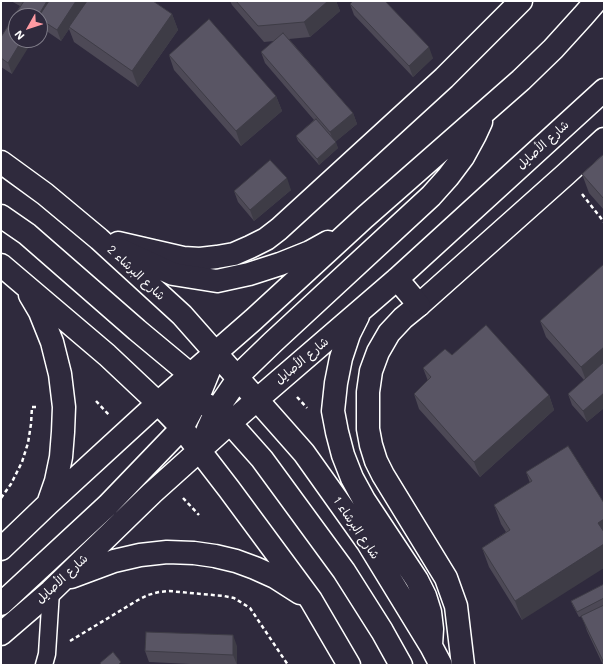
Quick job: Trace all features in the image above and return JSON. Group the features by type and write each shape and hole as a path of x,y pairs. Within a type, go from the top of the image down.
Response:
{"street":[{"path":"99,239 183,258 200,259 234,254 266,239 280,229 444,78 521,1"},
{"path":"1,604 108,505 182,428 197,387 216,353 365,217 486,112 553,50 596,1"},
{"name":"شارع الأصايل","path":"1,634 56,586 152,493 200,450 228,402 257,400 397,279 604,90"},
{"path":"228,402 244,370 259,354 431,196 448,177 463,157 486,112"},
{"path":"463,665 456,606 446,578 376,461 368,429 368,392 371,371 378,352 389,333 403,318 604,139"},
{"name":"شارع البرشاء 2","path":"1,162 45,194 99,239 182,316 216,353 228,402 257,400"},
{"path":"1,216 26,234 197,387 207,405 228,402"},
{"path":"99,239 173,274 217,280 248,274 280,264 310,252 338,236 365,217"},
{"path":"1,265 107,355 182,428 311,600 348,665"},
{"path":"397,279 419,305"},
{"path":"23,283 40,312 52,342 60,374 64,407 61,457 56,481 48,504"},
{"path":"360,312 349,334 341,358 336,383 333,411 337,432 343,455 352,478 364,500 417,580 425,596 430,612 436,656"},
{"path":"1,548 158,403 197,387"},
{"name":"شارع البرشاء 1","path":"257,400 304,453 368,543 436,656"},
{"path":"228,402 262,460 344,570 382,631 401,665"},
{"path":"56,586 114,561 140,555 167,552 194,553 229,559 255,568 275,577 311,600"}],"lane":[{"path":"46,660 56,586"}],"path":[{"path":"566,174 604,222"},
{"path":"1,498 11,484 22,462 28,443 32,407 64,407"},
{"path":"46,660 138,600 148,595 169,591 224,596 234,598 242,602 250,608 288,665"}],"building":[{"path":"24,1 47,1 43,8 20,8"},
{"path":"49,1 76,1 57,30 48,24 48,8 44,8"},
{"path":"87,1 153,1 172,14 132,71 69,27"},
{"path":"236,1 328,1 304,22 258,26"},
{"path":"353,1 385,1 429,47 409,66 350,4"},
{"path":"209,19 276,96 236,131 169,55"},
{"path":"8,26 8,48 17,48 8,63 1,58 1,37"},
{"path":"283,33 353,113 330,132 261,52"},
{"path":"316,119 336,142 317,159 296,136"},
{"path":"604,154 604,199 582,174"},
{"path":"270,160 287,178 250,210 234,191"},
{"path":"604,264 604,347 581,367 540,321"},
{"path":"486,325 549,395 474,462 414,394 431,377 423,368 445,349 452,355"},
{"path":"604,362 604,393 583,411 568,394"},
{"path":"568,446 604,503 604,519 598,523 604,532 604,544 515,601 482,548 510,530 494,505 532,481 526,472"},
{"path":"604,584 604,598 577,612 571,601"},
{"path":"604,605 604,663 581,616"},
{"path":"146,632 233,635 233,655 145,651"},
{"path":"113,652 121,662 118,665 101,665 100,663"}]}
